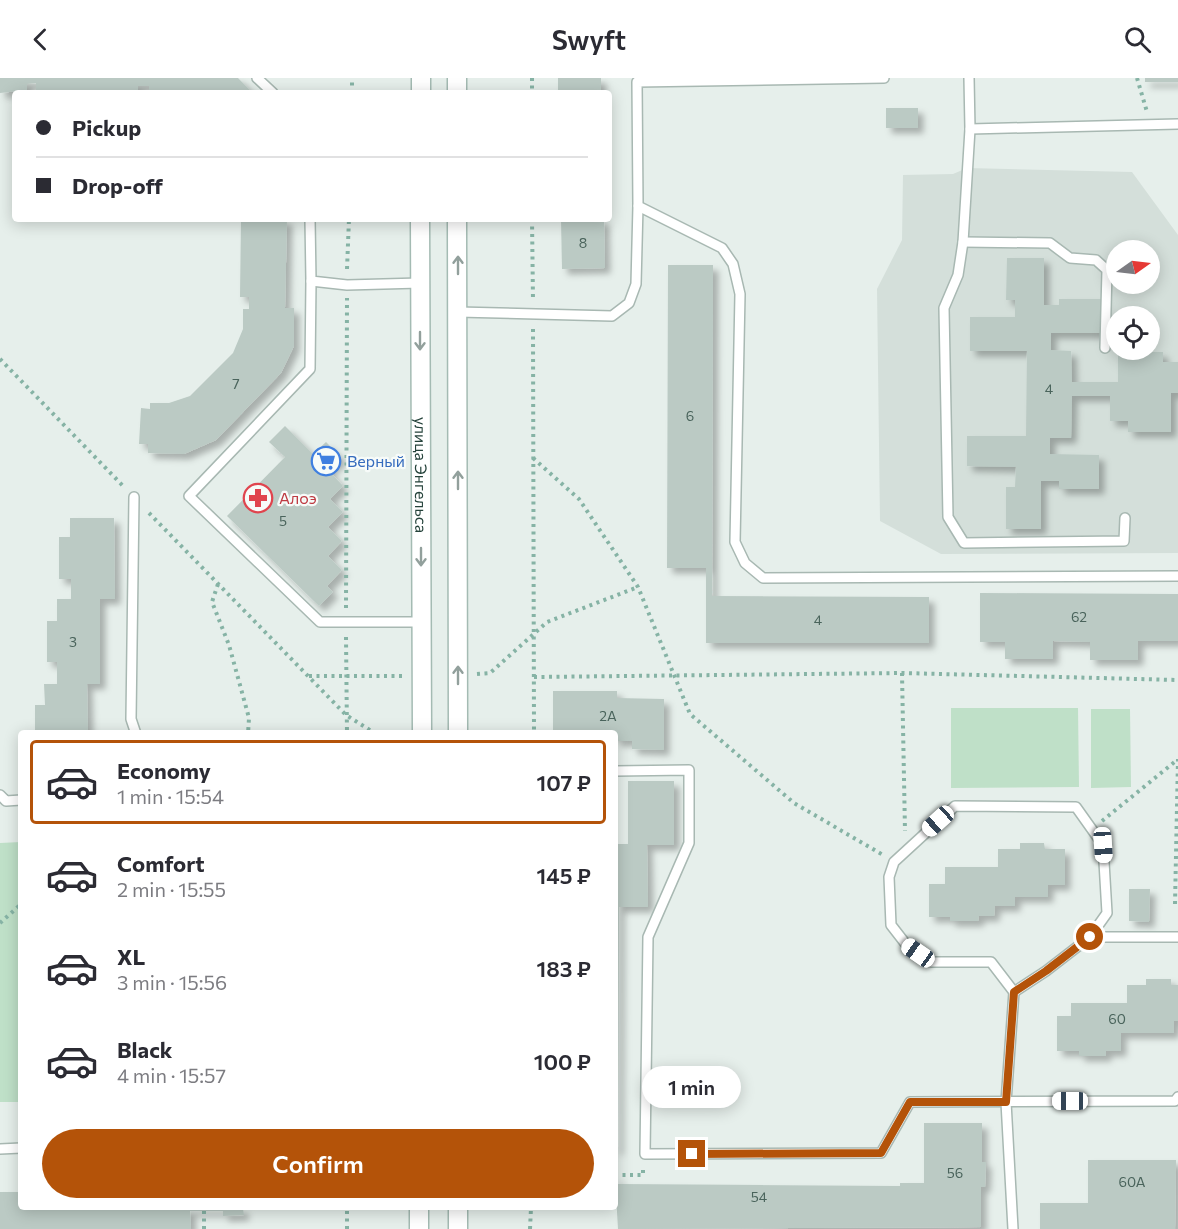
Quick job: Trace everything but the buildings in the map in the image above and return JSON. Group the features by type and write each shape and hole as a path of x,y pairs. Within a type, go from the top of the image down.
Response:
{"main road":[{"name":"улица Энгельса","path":"420,222 422,730"},
{"path":"458,222 458,730"},
{"path":"419,1210 419,1229"},
{"path":"458,1210 458,1229"}],"lane":[{"path":"257,78 270,90"},
{"path":"458,312 533,316 612,316 629,303 636,284 637,82 884,78"},
{"path":"969,78 970,129 963,242 958,275 944,308 948,517 964,543 1124,541 1125,518"},
{"path":"970,129 1178,124"},
{"path":"638,206 722,248 733,264 740,294 735,542 745,563 763,578 1178,576"},
{"path":"310,222 310,369 189,496 320,622 346,624 422,622"},
{"path":"963,242 1050,243 1070,258 1096,260 1107,270 1104,348"},
{"path":"311,280 347,285 420,283"},
{"path":"134,497 131,719 135,730"},
{"path":"618,771 689,770 689,843 648,937 645,1154 881,1153 910,1102 1175,1101 1178,1097"},
{"path":"0,795 6,801 18,800"},
{"path":"1013,1229 1006,1102 1014,992 991,962 931,962 905,943 891,925 889,877 894,862 955,806 1076,807 1103,845 1107,913 1090,937 1014,992"},
{"path":"1090,937 1178,937"},
{"path":"0,1149 18,1148"}],"path":[{"path":"1137,78 1151,124"},
{"path":"347,730 349,222"},
{"path":"532,222 534,730"},
{"path":"0,359 346,715 370,730"},
{"path":"533,458 579,499 638,587 690,714 794,803 894,862"},
{"path":"218,584 212,602 229,645 249,718 248,730"},
{"path":"534,677 902,673 1178,680"},
{"path":"902,673 904,852"},
{"path":"1093,829 1178,759"},
{"path":"1175,904 1178,759"},
{"path":"0,923 18,907"},
{"path":"618,1175 643,1175 645,1154"},
{"path":"347,1210 347,1229"},
{"path":"530,1229 531,1210"},
{"path":"204,1211 204,1229"}],"shaded area":[{"path":"967,168 1132,172 1178,235 1178,553 941,554 880,521 877,289 902,240 903,175 953,174"}],"green space":[{"path":"951,708 1078,708 1079,787 951,788"},
{"path":"1091,709 1130,709 1131,787 1091,788"},
{"path":"18,842 18,1102 0,1102 0,843"}],"place":[{"name":"Верный","path":"326,461"},
{"name":"Алоэ","path":"258,498"}],"route":[{"path":"692,1154 881,1153 910,1102 1006,1102 1014,992 1090,937"}]}
